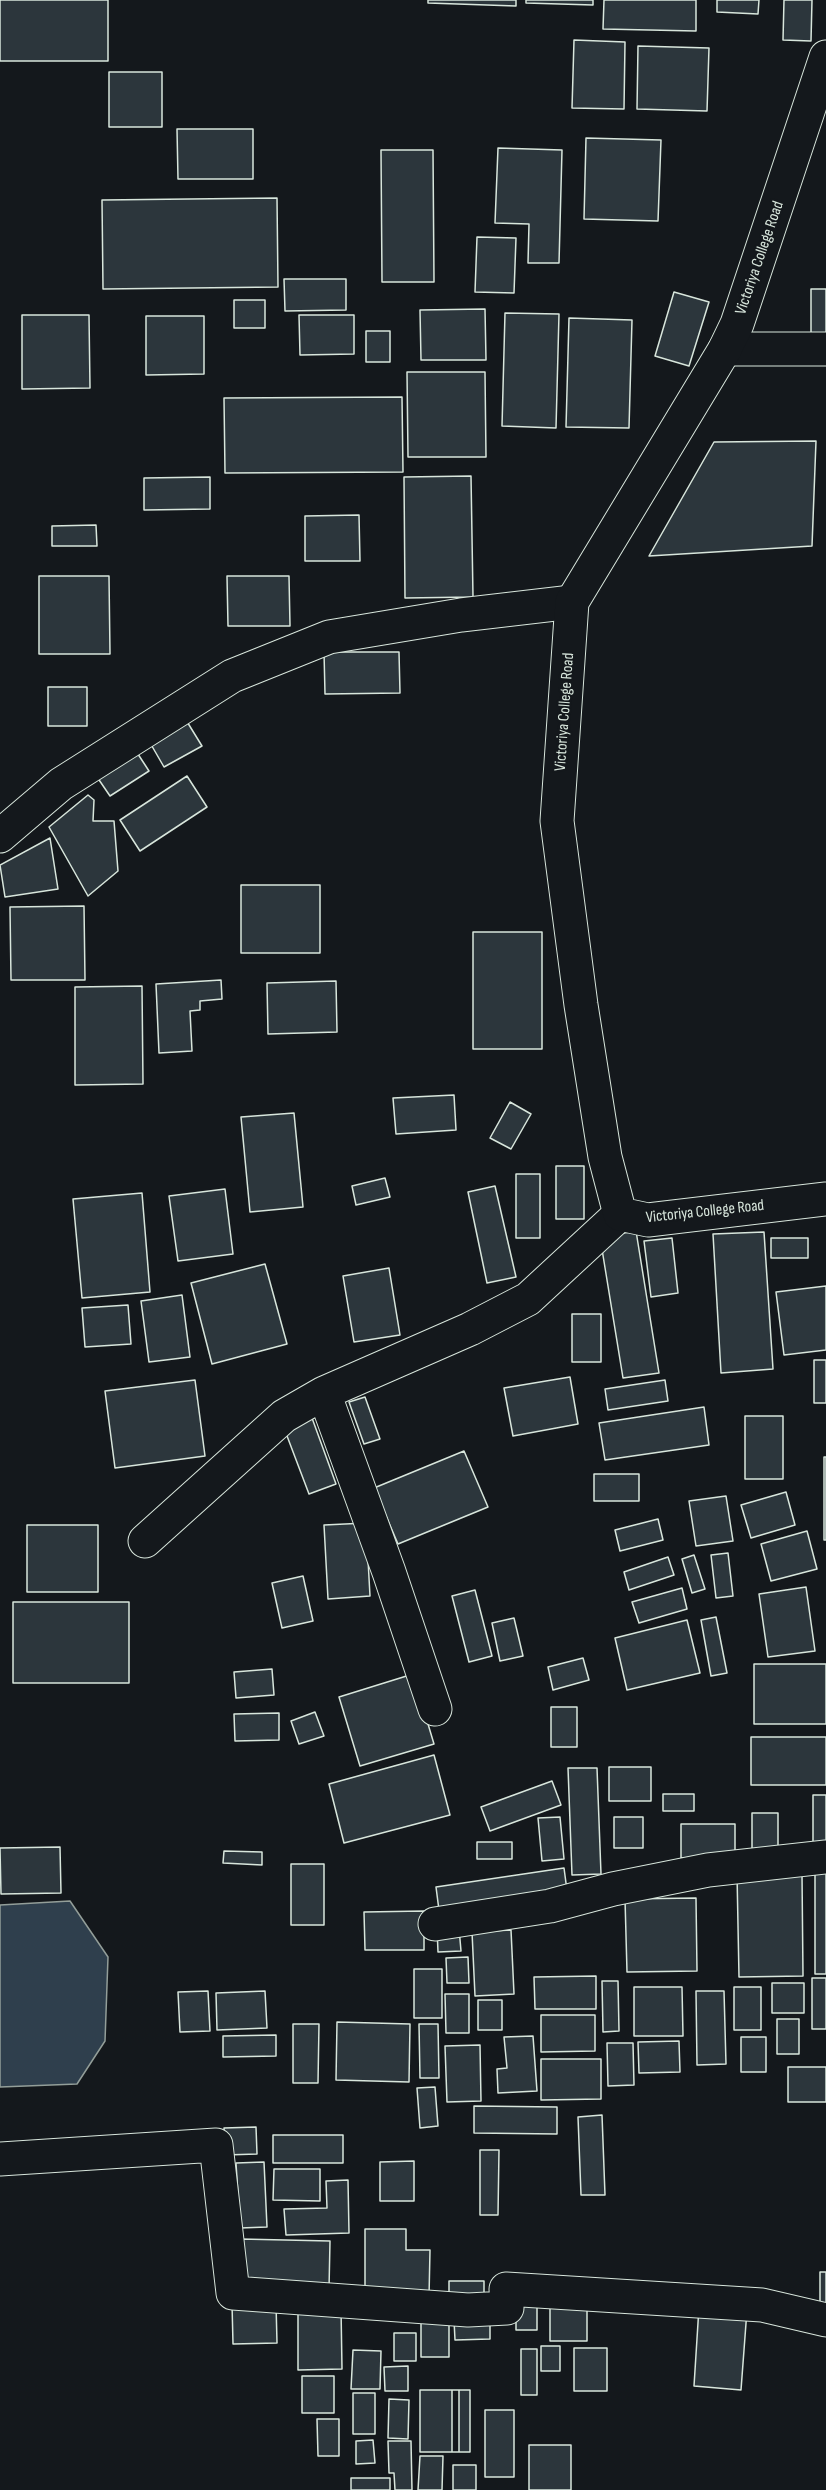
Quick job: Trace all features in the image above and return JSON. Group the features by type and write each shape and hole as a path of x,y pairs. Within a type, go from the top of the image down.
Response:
{"street":[{"name":"Victoriya College Road","path":"826,57 737,324 725,349 572,602 557,821 582,1017 605,1157 620,1214 648,1220 826,1199"},
{"path":"725,349 826,349"},
{"path":"0,836 61,784 232,676 329,637 461,615 572,602"},
{"path":"145,1541 284,1416 324,1393 470,1329 528,1299 620,1214"},
{"path":"324,1393 389,1572 435,1709"},
{"path":"435,1924 550,1906 614,1889 708,1870 826,1857"},
{"path":"0,2159 216,2145 233,2293 468,2310 507,2308 506,2289 762,2305 826,2320"}],"water":[{"path":"70,1901 108,1957 105,2041 77,2084 0,2087 0,1905"}],"building":[{"path":"0,0 108,0 108,61 0,61"},
{"path":"428,0 516,0 516,6 428,3"},
{"path":"526,0 593,0 593,5 526,3"},
{"path":"604,0 696,0 696,31 603,29"},
{"path":"717,0 759,0 758,14 717,12"},
{"path":"784,0 812,0 811,41 783,40"},
{"path":"574,40 625,42 624,109 572,108"},
{"path":"638,46 709,48 707,111 637,109"},
{"path":"109,72 162,72 162,127 109,127"},
{"path":"177,129 253,129 253,179 178,179"},
{"path":"586,138 661,140 658,221 584,219"},
{"path":"498,148 562,150 559,263 528,263 529,224 495,223"},
{"path":"381,150 433,150 434,282 382,282"},
{"path":"277,198 278,287 103,289 102,200"},
{"path":"477,237 516,238 514,293 475,292"},
{"path":"284,279 346,279 346,310 285,311"},
{"path":"811,289 826,289 826,339 811,339"},
{"path":"674,292 709,302 689,366 655,356"},
{"path":"234,300 265,300 265,328 234,328"},
{"path":"485,309 486,360 421,360 420,310"},
{"path":"505,313 559,314 556,428 502,426"},
{"path":"22,315 89,315 90,388 22,389"},
{"path":"299,315 354,315 354,354 300,355"},
{"path":"146,316 204,316 204,374 146,375"},
{"path":"569,318 632,320 629,428 566,427"},
{"path":"366,331 390,331 390,362 366,362"},
{"path":"407,372 485,372 486,457 408,457"},
{"path":"402,397 403,472 225,473 224,398"},
{"path":"816,441 812,546 649,556 714,442"},
{"path":"471,476 473,597 405,598 404,477"},
{"path":"210,477 210,509 144,510 144,478"},
{"path":"359,515 360,561 305,561 305,516"},
{"path":"96,525 97,546 52,546 52,526"},
{"path":"39,576 109,576 110,654 39,654"},
{"path":"227,576 289,576 290,626 228,626"},
{"path":"324,652 399,652 400,693 325,694"},
{"path":"48,687 87,687 87,726 48,726"},
{"path":"186,720 202,746 164,767 149,741"},
{"path":"134,748 149,771 110,796 95,774"},
{"path":"187,776 207,807 140,851 120,820"},
{"path":"88,795 94,800 93,821 114,821 118,871 88,896 49,827"},
{"path":"50,838 58,889 5,897 0,865"},
{"path":"241,885 320,885 320,953 241,953"},
{"path":"84,906 85,980 11,980 10,907"},
{"path":"473,932 542,932 542,1049 473,1049"},
{"path":"221,980 222,999 200,1001 200,1010 190,1011 192,1051 159,1053 156,984"},
{"path":"336,981 337,1032 268,1034 267,983"},
{"path":"142,986 143,1084 75,1085 75,987"},
{"path":"454,1095 456,1130 396,1134 393,1098"},
{"path":"510,1102 531,1114 511,1149 490,1138"},
{"path":"294,1113 303,1207 250,1212 241,1117"},
{"path":"556,1166 584,1166 584,1219 556,1219"},
{"path":"516,1174 540,1174 540,1238 516,1238"},
{"path":"385,1178 390,1197 356,1205 352,1186"},
{"path":"495,1186 516,1277 487,1283 468,1192"},
{"path":"225,1189 233,1254 178,1261 169,1196"},
{"path":"142,1193 150,1292 82,1298 73,1199"},
{"path":"636,1231 659,1373 623,1378 600,1237"},
{"path":"764,1232 773,1369 721,1373 713,1234"},
{"path":"672,1238 678,1293 651,1297 644,1241"},
{"path":"771,1238 808,1238 808,1258 771,1258"},
{"path":"265,1264 287,1344 212,1364 191,1283"},
{"path":"389,1268 400,1335 354,1342 343,1276"},
{"path":"826,1286 826,1350 784,1355 776,1292"},
{"path":"182,1295 190,1357 149,1362 141,1301"},
{"path":"128,1305 131,1344 85,1347 82,1308"},
{"path":"572,1314 601,1314 601,1362 572,1362"},
{"path":"814,1360 826,1360 826,1403 814,1403"},
{"path":"570,1377 578,1424 513,1436 504,1388"},
{"path":"195,1380 205,1456 115,1468 105,1391"},
{"path":"665,1380 668,1401 608,1410 605,1389"},
{"path":"365,1397 380,1439 364,1444 349,1402"},
{"path":"704,1407 709,1445 605,1460 599,1423"},
{"path":"745,1416 783,1416 783,1479 745,1479"},
{"path":"312,1418 336,1484 309,1494 284,1428"},
{"path":"464,1451 488,1507 398,1544 374,1488"},
{"path":"824,1457 826,1457 826,1540 824,1540"},
{"path":"594,1474 639,1474 639,1501 594,1501"},
{"path":"786,1492 795,1525 751,1538 741,1505"},
{"path":"726,1496 733,1541 696,1546 689,1501"},
{"path":"658,1519 663,1540 620,1551 615,1530"},
{"path":"366,1523 370,1596 328,1599 324,1525"},
{"path":"27,1525 98,1525 98,1592 27,1592"},
{"path":"807,1531 817,1569 771,1581 761,1544"},
{"path":"728,1553 733,1596 716,1598 711,1555"},
{"path":"694,1555 705,1589 692,1593 682,1559"},
{"path":"668,1557 674,1575 629,1590 624,1572"},
{"path":"303,1576 313,1621 282,1628 272,1583"},
{"path":"806,1587 815,1651 768,1657 759,1594"},
{"path":"682,1588 687,1609 639,1623 632,1602"},
{"path":"475,1590 492,1656 469,1662 452,1596"},
{"path":"13,1602 129,1602 129,1683 13,1683"},
{"path":"716,1617 727,1673 711,1676 701,1620"},
{"path":"514,1618 523,1656 500,1661 492,1623"},
{"path":"687,1620 700,1673 627,1690 615,1638"},
{"path":"583,1658 589,1680 553,1690 548,1667"},
{"path":"754,1664 826,1664 826,1724 754,1724"},
{"path":"272,1669 274,1695 236,1698 234,1672"},
{"path":"413,1674 434,1744 360,1766 339,1697"},
{"path":"551,1707 577,1707 577,1747 551,1747"},
{"path":"315,1712 324,1736 299,1744 291,1721"},
{"path":"279,1713 279,1740 235,1741 234,1714"},
{"path":"751,1737 826,1737 826,1785 751,1785"},
{"path":"434,1755 450,1815 344,1843 329,1784"},
{"path":"609,1767 651,1767 651,1801 609,1801"},
{"path":"568,1768 597,1768 601,1874 572,1875"},
{"path":"552,1781 561,1805 490,1831 481,1807"},
{"path":"663,1794 694,1794 694,1811 663,1811"},
{"path":"813,1795 826,1795 826,1843 813,1843"},
{"path":"752,1813 778,1813 778,1849 752,1849"},
{"path":"560,1817 564,1859 542,1861 538,1818"},
{"path":"614,1817 643,1817 643,1848 614,1848"},
{"path":"681,1824 735,1824 735,1858 681,1858"},
{"path":"477,1842 512,1842 512,1859 477,1859"},
{"path":"60,1847 61,1893 1,1894 0,1848"},
{"path":"224,1851 262,1852 262,1865 223,1863"},
{"path":"291,1864 324,1864 324,1925 291,1925"},
{"path":"564,1868 568,1898 440,1918 436,1887"},
{"path":"815,1868 826,1868 826,1974 815,1974"},
{"path":"737,1874 802,1874 803,1976 739,1977"},
{"path":"696,1898 697,1971 627,1972 625,1899"},
{"path":"424,1911 424,1950 365,1950 364,1912"},
{"path":"437,1928 459,1928 461,1951 438,1952"},
{"path":"511,1930 514,1994 475,1996 472,1932"},
{"path":"468,1957 469,1983 447,1983 446,1958"},
{"path":"414,1969 442,1969 442,2018 414,2018"},
{"path":"596,1976 596,2009 535,2009 534,1977"},
{"path":"812,1978 826,1978 826,2029 812,2029"},
{"path":"602,1981 618,1981 619,2031 603,2032"},
{"path":"772,1983 804,1983 804,2013 772,2013"},
{"path":"634,1987 682,1987 683,2036 634,2036"},
{"path":"734,1987 761,1987 761,2030 734,2030"},
{"path":"208,1991 210,2031 180,2032 178,1992"},
{"path":"265,1991 267,2028 217,2030 216,1993"},
{"path":"696,1991 724,1991 726,2064 697,2065"},
{"path":"445,1994 469,1994 469,2033 446,2033"},
{"path":"478,2000 502,2000 502,2030 478,2030"},
{"path":"541,2015 595,2015 595,2051 541,2052"},
{"path":"777,2019 799,2019 799,2054 777,2054"},
{"path":"337,2022 410,2024 409,2082 336,2080"},
{"path":"293,2024 319,2024 318,2083 293,2083"},
{"path":"419,2024 438,2024 439,2078 420,2078"},
{"path":"276,2035 276,2056 223,2057 223,2036"},
{"path":"533,2036 537,2091 498,2093 497,2069 507,2068 504,2037"},
{"path":"741,2037 766,2037 766,2072 741,2072"},
{"path":"679,2041 680,2072 639,2073 638,2042"},
{"path":"607,2043 633,2043 634,2085 608,2086"},
{"path":"480,2045 481,2101 447,2102 445,2046"},
{"path":"541,2059 601,2059 601,2099 541,2100"},
{"path":"788,2067 826,2067 826,2102 788,2102"},
{"path":"435,2087 438,2126 420,2128 417,2088"},
{"path":"474,2106 557,2107 557,2134 474,2133"},
{"path":"602,2115 605,2195 581,2195 578,2117"},
{"path":"256,2127 257,2154 225,2155 224,2128"},
{"path":"273,2135 343,2135 343,2163 273,2163"},
{"path":"480,2150 499,2150 498,2215 480,2215"},
{"path":"414,2161 414,2201 380,2201 380,2162"},
{"path":"264,2162 267,2227 240,2228 236,2163"},
{"path":"274,2169 320,2169 320,2201 273,2200"},
{"path":"348,2180 349,2233 286,2235 284,2209 327,2208 326,2181"},
{"path":"365,2229 406,2229 406,2250 430,2250 429,2297 365,2297"},
{"path":"240,2239 330,2241 329,2289 238,2287"},
{"path":"820,2272 826,2272 826,2310 820,2310"},
{"path":"449,2281 484,2281 484,2301 449,2301"},
{"path":"516,2299 537,2299 537,2330 516,2330"},
{"path":"550,2302 587,2302 587,2341 550,2341"},
{"path":"276,2303 277,2343 233,2344 232,2304"},
{"path":"699,2307 747,2310 741,2390 694,2386"},
{"path":"341,2308 342,2369 298,2370 298,2309"},
{"path":"421,2317 449,2317 449,2357 421,2357"},
{"path":"490,2319 490,2339 455,2340 454,2320"},
{"path":"394,2333 416,2333 416,2361 394,2361"},
{"path":"541,2346 560,2346 560,2371 541,2371"},
{"path":"574,2348 607,2348 607,2391 574,2391"},
{"path":"521,2349 537,2349 537,2395 521,2395"},
{"path":"353,2350 381,2351 380,2389 351,2389"},
{"path":"408,2366 408,2391 385,2391 384,2367"},
{"path":"302,2376 334,2376 334,2413 302,2413"},
{"path":"420,2390 459,2390 459,2452 420,2452"},
{"path":"452,2390 470,2390 470,2452 452,2452"},
{"path":"353,2393 375,2393 375,2434 353,2434"},
{"path":"389,2399 409,2400 408,2439 388,2438"},
{"path":"485,2410 514,2410 514,2477 485,2477"},
{"path":"317,2419 339,2419 339,2456 318,2456"},
{"path":"373,2440 375,2463 356,2464 356,2441"},
{"path":"388,2441 411,2441 412,2490 395,2490 394,2473 389,2473"},
{"path":"529,2445 571,2445 571,2490 529,2490"},
{"path":"420,2456 443,2456 442,2490 418,2490"},
{"path":"453,2465 476,2465 476,2490 453,2490"},
{"path":"351,2478 390,2478 390,2490 351,2490"}]}
